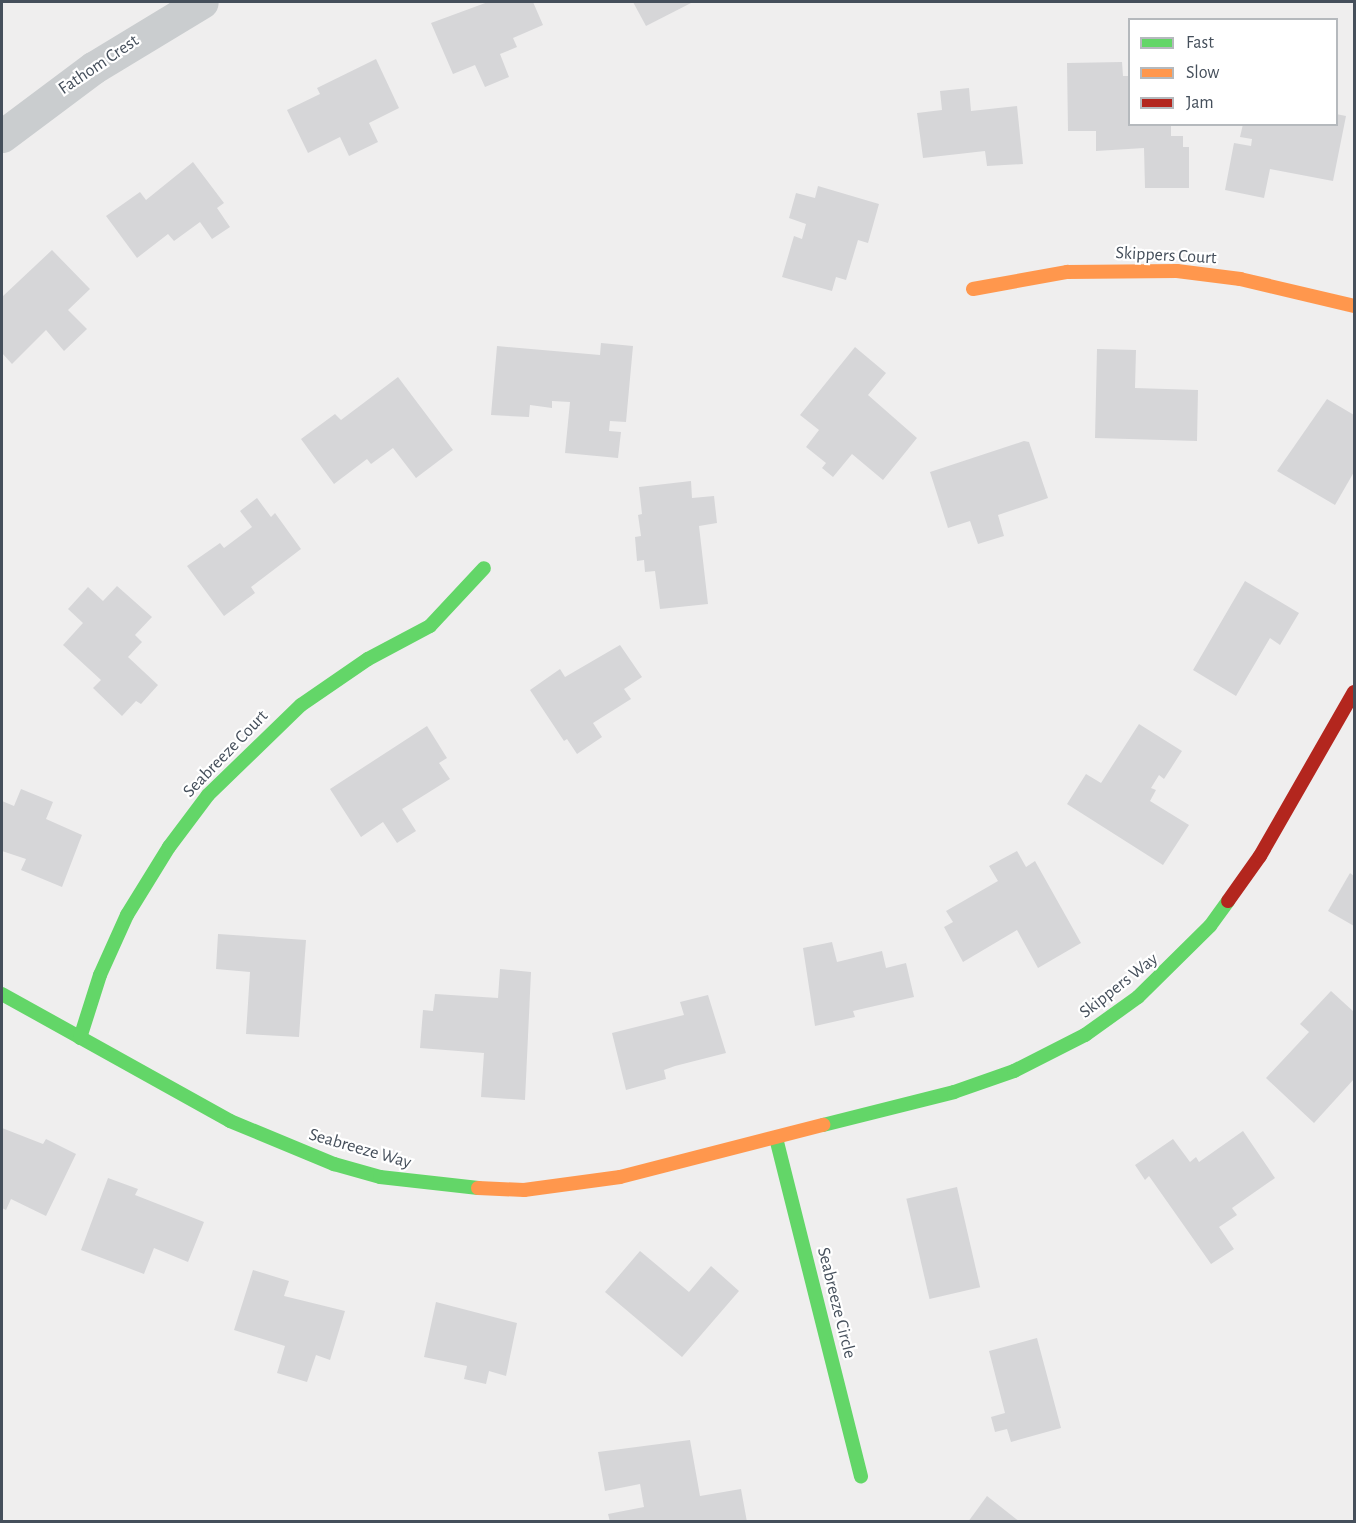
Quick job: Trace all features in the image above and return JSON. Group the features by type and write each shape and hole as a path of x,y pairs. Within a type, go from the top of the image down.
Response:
{"street":[{"name":"Fathom Crest","path":"2,136 93,68 202,2"},
{"name":"Skippers Court","path":"973,289 1067,272 1177,272 1240,279 1354,306"},
{"name":"Seabreeze Court","path":"80,1038 100,975 127,915 169,846 208,795 263,737 309,699 368,659 430,626 454,604 484,568"},
{"name":"Skippers Way","path":"776,1138 999,1077 1085,1035 1138,997 1200,938 1232,897 1354,692"},
{"name":"Seabreeze Way","path":"2,994 259,1135 334,1164 412,1183 492,1189 556,1188 620,1177 776,1138"},
{"name":"Seabreeze Circle","path":"776,1138 861,1476"}],"building":[{"path":"488,2 533,2 543,25 513,38 517,47 500,54 509,77 485,87 475,65 453,74 431,23"},
{"path":"633,2 693,2 646,26"},
{"path":"376,59 399,108 369,123 378,142 349,156 340,137 308,153 287,110 320,94 317,88"},
{"path":"1122,62 1123,76 1128,76 1128,126 1171,126 1171,136 1183,136 1183,147 1189,147 1189,188 1145,188 1144,148 1096,151 1096,131 1068,131 1067,63"},
{"path":"969,88 971,111 1017,106 1023,164 987,166 985,151 923,158 917,113 942,110 940,91"},
{"path":"1338,114 1346,116 1333,181 1270,169 1264,198 1225,190 1234,143 1251,146 1252,139 1240,137 1243,126 1338,126"},
{"path":"193,162 224,203 217,208 230,227 212,239 200,222 174,241 168,234 137,258 106,216 140,192 146,200"},
{"path":"818,186 879,204 868,243 858,240 846,280 836,277 832,291 782,277 794,236 802,239 806,224 789,218 796,193 815,198"},
{"path":"52,250 90,289 68,310 87,329 64,351 46,330 12,364 2,353 2,297"},
{"path":"601,343 633,346 626,422 610,421 609,431 621,432 618,458 565,453 570,402 552,401 552,408 530,405 529,417 491,415 497,346 600,355"},
{"path":"855,347 886,373 868,395 917,438 883,480 852,454 833,477 822,468 826,463 806,447 819,430 800,415"},
{"path":"1097,349 1136,350 1135,388 1198,390 1197,441 1095,438"},
{"path":"398,377 453,450 416,478 393,448 371,464 367,459 334,484 301,439 335,414 341,420"},
{"path":"1327,399 1354,415 1354,472 1335,505 1277,471"},
{"path":"1024,441 1029,442 1048,498 998,515 1004,536 978,544 970,521 948,528 930,472"},
{"path":"691,481 692,498 714,496 717,523 699,526 708,604 660,609 655,571 645,572 644,560 637,561 635,537 641,536 638,515 642,514 639,487"},
{"path":"257,498 271,517 275,513 301,549 251,587 255,593 224,616 187,566 220,543 224,548 252,527 240,511"},
{"path":"1245,581 1299,613 1280,645 1270,638 1236,696 1193,670"},
{"path":"117,586 152,617 135,635 142,642 128,657 158,685 141,704 136,701 122,716 93,688 101,680 63,645 83,623 68,609 88,587 103,601"},
{"path":"620,645 642,677 624,689 631,699 593,723 602,737 577,754 567,739 564,741 530,690 560,669 565,677"},
{"path":"1139,724 1182,751 1164,779 1159,775 1151,788 1156,790 1150,801 1189,825 1163,865 1067,804 1086,774 1101,783"},
{"path":"427,726 447,758 439,763 450,779 402,809 416,831 397,843 383,822 361,837 330,789"},
{"path":"21,789 53,802 46,819 82,835 62,887 21,870 26,859 2,851 2,801 14,806"},
{"path":"1017,851 1026,867 1035,861 1081,943 1038,968 1017,930 963,962 944,927 953,922 946,911 998,881 989,866"},
{"path":"1350,873 1354,876 1354,926 1328,911"},
{"path":"218,934 306,940 299,1037 246,1034 250,972 216,969"},
{"path":"832,942 837,962 882,951 886,968 906,963 914,997 853,1011 855,1017 815,1026 803,948"},
{"path":"500,969 531,972 525,1100 481,1097 484,1053 420,1048 423,1010 433,1011 435,994 498,998"},
{"path":"1331,991 1354,1012 1354,1079 1314,1123 1266,1078 1309,1032 1300,1024"},
{"path":"708,995 726,1053 664,1070 666,1079 626,1090 612,1033 684,1015 680,1002"},
{"path":"2,1128 43,1144 46,1139 76,1154 46,1216 11,1199 6,1210 2,1208"},
{"path":"1243,1131 1275,1178 1232,1208 1237,1215 1219,1227 1234,1249 1211,1264 1149,1176 1145,1180 1135,1165 1173,1139 1190,1162 1196,1157 1199,1162"},
{"path":"108,1178 138,1189 135,1195 204,1222 188,1262 154,1248 144,1274 81,1250"},
{"path":"957,1187 980,1287 930,1299 906,1199"},
{"path":"640,1251 689,1292 711,1266 739,1291 682,1357 605,1292"},
{"path":"253,1270 289,1281 284,1296 345,1311 330,1360 316,1355 307,1382 277,1373 285,1346 234,1330"},
{"path":"436,1302 517,1323 506,1376 489,1371 486,1384 464,1379 467,1366 424,1357"},
{"path":"1037,1338 1061,1428 1011,1442 1007,1429 995,1432 991,1417 1005,1413 989,1351"},
{"path":"690,1440 700,1496 741,1489 747,1522 610,1522 608,1514 644,1507 640,1484 605,1491 598,1452"},
{"path":"987,1496 1020,1522 968,1522"}],"traffic: fast":[{"path":"80,1038 100,975 127,915 169,847 208,795 301,705 368,659 430,626 484,568"},
{"path":"823,1125 954,1092 1014,1071 1085,1035 1138,997 1210,926 1228,901"},
{"path":"2,994 230,1121 334,1164 380,1177 478,1188"},
{"path":"776,1138 861,1476"}],"traffic: slow":[{"path":"973,289 1067,272 1177,271 1240,279 1354,306"},
{"path":"478,1188 524,1190 620,1177 823,1125"}],"traffic: jam":[{"path":"1228,901 1260,856 1354,692"}]}
